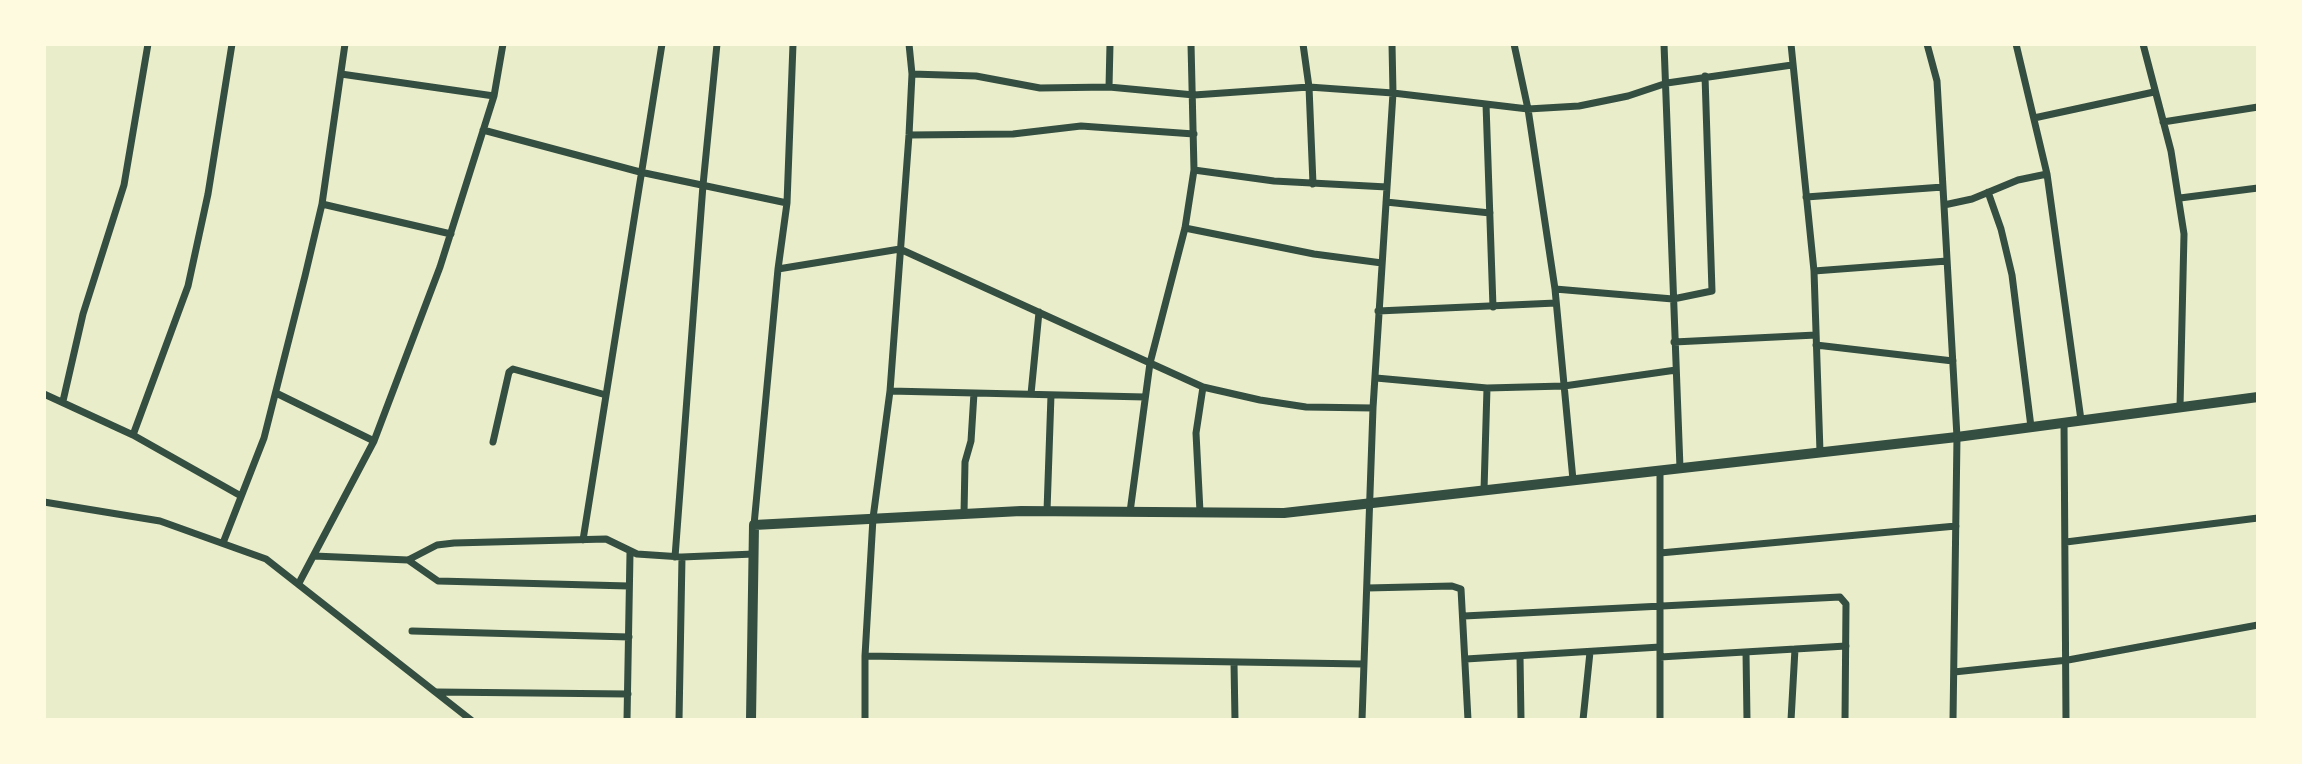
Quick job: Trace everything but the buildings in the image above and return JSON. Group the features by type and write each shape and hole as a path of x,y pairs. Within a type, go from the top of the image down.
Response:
{"street":[{"path":"63,401 83,314 124,185 148,44"},
{"path":"132,435 188,286 208,194 232,44"},
{"path":"223,543 264,438 276,393 322,204 345,44"},
{"path":"299,583 374,441 451,234 494,96 503,44"},
{"path":"583,540 662,44"},
{"path":"679,720 679,557 703,185 717,44"},
{"path":"751,720 754,525 778,269 787,203 793,44"},
{"path":"865,720 865,656 873,519 890,391 909,135 912,74 909,44"},
{"path":"1109,87 1110,44"},
{"path":"1130,512 1150,363 1185,228 1194,170 1191,44"},
{"path":"1303,44 1309,87 1313,184"},
{"path":"1362,720 1373,408 1394,93 1392,44"},
{"path":"1514,44 1528,109 1555,289 1573,480"},
{"path":"1664,44 1680,468"},
{"path":"1791,44 1814,271 1820,452"},
{"path":"1927,44 1937,81 1957,437 1953,720"},
{"path":"2016,44 2047,174 2081,420"},
{"path":"2144,44 2180,198 2184,234 2180,407"},
{"path":"912,74 976,76 1041,88 1109,87 1194,95 1309,87 1394,93 1528,109 1579,106 1628,96 1667,83 1793,65"},
{"path":"341,74 494,96"},
{"path":"1555,289 1673,299 1712,291 1714,285 1704,76"},
{"path":"2034,118 2154,92"},
{"path":"1486,104 1493,307"},
{"path":"2162,122 2258,107"},
{"path":"909,135 1013,134 1081,126 1194,134"},
{"path":"483,130 640,172 787,203"},
{"path":"1194,170 1242,178 1387,187"},
{"path":"1944,205 2018,180 2047,174"},
{"path":"1806,197 1943,187"},
{"path":"2180,198 2258,188"},
{"path":"1988,192 2001,229 2012,275 2031,427"},
{"path":"1386,202 1490,213"},
{"path":"322,204 451,234"},
{"path":"1185,228 1382,264"},
{"path":"778,269 900,248 1203,387 1306,407 1373,408"},
{"path":"1814,271 1947,261"},
{"path":"1378,311 1556,303"},
{"path":"1031,394 1039,312"},
{"path":"1674,342 1816,335"},
{"path":"1816,345 1953,361"},
{"path":"493,442 509,372 513,369 606,395"},
{"path":"1376,378 1487,388 1564,386 1676,370"},
{"path":"1200,512 1196,433 1203,387"},
{"path":"1484,490 1487,388"},
{"path":"890,391 1145,397"},
{"path":"276,393 374,441"},
{"path":"964,514 965,462 971,441 974,393"},
{"path":"44,394 132,435 241,496"},
{"path":"1047,511 1051,395"},
{"path":"754,525 1047,511 1284,513 1957,437 2258,397"},
{"path":"2064,422 2068,660 2066,720"},
{"path":"1660,470 1660,720"},
{"path":"44,502 160,521 265,559 471,720"},
{"path":"2066,542 2258,518"},
{"path":"1660,553 1956,526"},
{"path":"314,556 408,560 437,545 454,543 583,540 615,541 630,554 679,557 754,554"},
{"path":"627,720 630,554"},
{"path":"408,560 438,582 629,586"},
{"path":"1367,588 1458,587 1464,597 1468,720"},
{"path":"1464,616 1832,595 1840,597 1846,604 1845,720"},
{"path":"1954,672 2068,660 2258,625"},
{"path":"412,631 483,636 629,637"},
{"path":"1660,657 1846,646"},
{"path":"1466,659 1660,647"},
{"path":"1791,720 1795,649"},
{"path":"1583,720 1590,652"},
{"path":"1746,652 1747,720"},
{"path":"865,656 1363,664"},
{"path":"1520,656 1521,720"},
{"path":"1234,663 1234,720"},
{"path":"436,692 628,694"}]}
